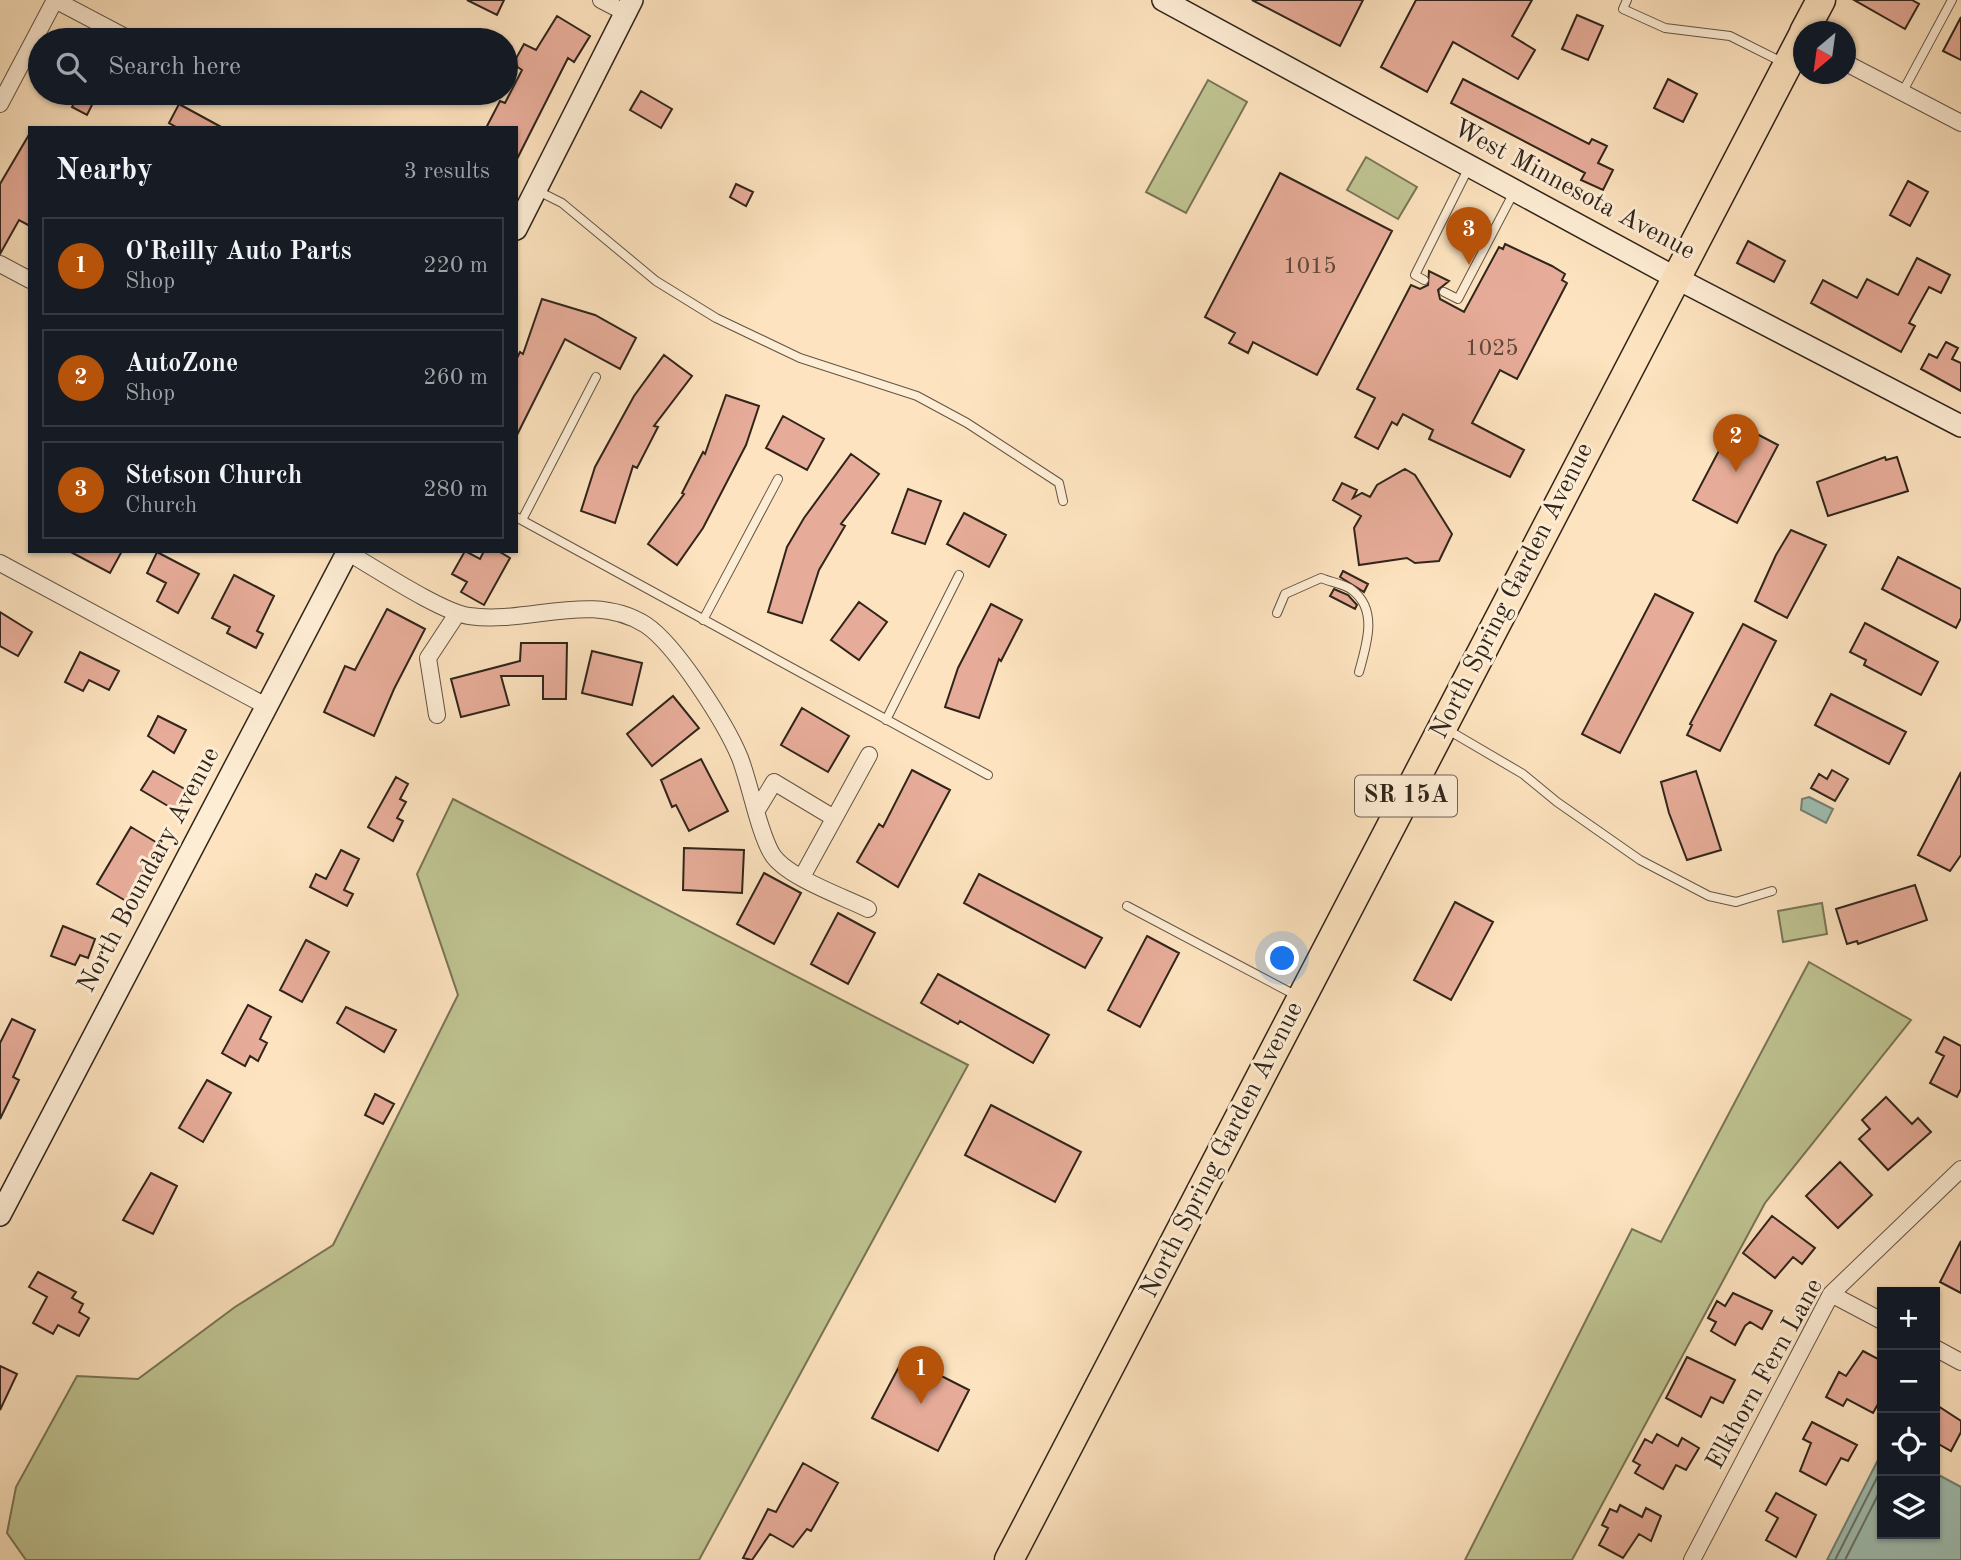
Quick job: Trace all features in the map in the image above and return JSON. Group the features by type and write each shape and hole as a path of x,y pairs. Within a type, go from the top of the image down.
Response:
{"highway":[{"name":"North Spring Garden Avenue","path":"1810,21 1821,0"},
{"name":"North Spring Garden Avenue","path":"1009,1560 1793,54"}],"street":[{"path":"40,28 55,0 108,28"},
{"path":"518,225 629,7 601,0"},
{"name":"West Minnesota Avenue","path":"1163,0 1676,278 1961,426"},
{"path":"0,104 28,51"},
{"path":"1856,68 1961,123"},
{"path":"0,264 28,279"},
{"name":"North Boundary Avenue","path":"0,1215 347,553"},
{"path":"350,553 457,614 502,618 561,609 614,610 647,626 680,657 739,756 772,855 802,877 868,909"},
{"path":"0,563 266,706"},
{"path":"437,715 428,658 457,614"},
{"path":"802,877 869,755"},
{"path":"757,810 774,782 834,818"},
{"name":"Elkhorn Fern Lane","path":"1692,1560 1831,1294 1961,1169"},
{"path":"1831,1294 1877,1318"},
{"path":"1939,1350 1961,1362"}],"lane":[{"path":"1627,0 1623,9 1665,28 1730,36 1787,64"},
{"path":"1902,93 1952,0"},
{"path":"1424,280 1415,275 1470,166"},
{"path":"536,190 562,203 656,281 716,318 800,358 917,396 1059,483 1063,501"},
{"path":"1444,292 1458,299 1515,190"},
{"path":"596,377 519,519 988,775"},
{"path":"703,620 778,479"},
{"path":"886,720 959,575"},
{"path":"1276,613 1285,594 1321,578 1352,590 1369,613 1367,642 1359,672"},
{"path":"1442,727 1523,774 1557,802 1640,860 1709,896 1736,902 1772,891"},
{"path":"1127,906 1301,999"}],"green space":[{"path":"1208,80 1247,102 1186,213 1146,192"},
{"path":"1366,157 1417,187 1398,219 1347,190"},
{"path":"453,799 968,1065 699,1560 26,1560 7,1533 16,1487 77,1376 138,1379 235,1307 333,1245 458,995 417,874"},
{"path":"1822,903 1827,934 1783,942 1778,911"},
{"path":"1809,962 1911,1020 1765,1203 1572,1560 1465,1560 1632,1229 1661,1242"}],"water":[{"path":"1809,797 1833,809 1826,823 1801,810 1802,799"},
{"path":"1877,1462 1877,1539 1940,1539 1940,1476 1961,1487 1961,1560 1827,1560"}],"building":[{"path":"467,0 504,0 497,15"},
{"path":"1252,0 1363,0 1340,46"},
{"path":"1416,0 1532,0 1512,36 1535,50 1518,79 1453,42 1427,92 1381,67"},
{"path":"1854,0 1912,0 1919,4 1905,29"},
{"path":"1577,15 1603,26 1588,60 1562,49"},
{"path":"557,16 590,36 574,62 568,58 518,157 518,126 487,126 498,105 518,105 518,78 522,70 518,67 518,55 524,44 536,50"},
{"path":"1961,17 1961,60 1943,51"},
{"path":"1463,79 1589,144 1592,139 1607,146 1598,163 1613,170 1603,190 1581,180 1585,173 1451,103"},
{"path":"1668,79 1697,94 1683,122 1654,108"},
{"path":"641,91 672,109 661,128 630,110"},
{"path":"73,105 92,105 87,115 72,107"},
{"path":"181,105 219,126 174,126 169,123"},
{"path":"28,136 28,225 19,220 0,254 0,184"},
{"path":"1280,173 1392,231 1317,375 1253,342 1248,353 1229,343 1235,333 1205,317"},
{"path":"1908,181 1928,192 1910,226 1890,215"},
{"path":"736,184 753,192 746,206 730,197"},
{"path":"1748,241 1785,261 1774,282 1737,263"},
{"path":"1505,244 1565,274 1562,280 1567,283 1517,379 1500,370 1472,423 1524,450 1510,477 1429,439 1433,430 1403,414 1397,425 1392,422 1378,449 1355,437 1375,398 1357,389 1411,285 1420,289 1428,285 1429,271 1449,281 1438,290 1440,299 1464,312 1499,247 1503,249"},
{"path":"1917,258 1950,275 1941,293 1929,287 1909,323 1915,326 1901,352 1811,303 1823,280 1857,298 1867,279 1898,295"},
{"path":"542,299 595,315 636,338 620,369 565,339 518,433 518,356 520,352 523,354"},
{"path":"1946,342 1958,348 1952,359 1961,363 1961,391 1921,369 1929,354 1937,358"},
{"path":"664,355 692,376 654,426 658,427 637,468 633,466 615,523 581,511 595,467 634,396"},
{"path":"726,395 759,406 746,445 703,528 677,565 648,544 684,494 682,493 703,452 705,454"},
{"path":"783,416 824,439 807,470 766,448"},
{"path":"1734,422 1778,445 1737,523 1693,500"},
{"path":"851,454 879,474 841,524 845,526 819,570 802,623 768,612 787,547 804,518"},
{"path":"1885,457 1886,460 1897,457 1908,491 1828,516 1817,482"},
{"path":"1405,469 1415,475 1452,534 1439,561 1415,563 1407,558 1359,565 1354,528 1361,516 1333,500 1342,483 1357,490 1353,498 1362,493 1370,497 1377,485"},
{"path":"908,489 941,501 925,544 892,533"},
{"path":"964,513 1006,535 989,567 947,544"},
{"path":"1791,530 1826,545 1787,618 1755,601"},
{"path":"73,553 121,553 110,573"},
{"path":"159,553 199,574 178,613 157,601 166,583 147,573"},
{"path":"464,553 480,559 483,553 501,553 510,558 484,605 461,592 467,582 452,574"},
{"path":"1898,557 1961,589 1961,618 1956,628 1882,589"},
{"path":"1343,571 1368,584 1364,592 1340,577"},
{"path":"234,575 274,596 257,631 263,634 256,648 227,633 230,627 212,618"},
{"path":"1334,589 1348,595 1357,605 1355,609 1330,596"},
{"path":"1655,594 1693,613 1620,753 1582,734"},
{"path":"859,602 887,622 859,660 831,640"},
{"path":"991,604 1022,620 1001,661 999,659 979,718 945,707 958,668"},
{"path":"387,609 425,629 394,689 374,736 324,712 345,666 355,670"},
{"path":"0,612 32,632 18,656 0,646"},
{"path":"1865,623 1938,662 1921,695 1864,665 1866,660 1850,652"},
{"path":"1743,624 1776,641 1720,751 1687,735 1692,725 1690,724"},
{"path":"521,643 567,643 566,699 543,699 543,676 501,676 509,705 461,717 451,679 520,661"},
{"path":"592,651 642,663 632,705 582,693"},
{"path":"80,652 119,671 109,690 89,680 83,691 65,682"},
{"path":"1831,694 1906,732 1889,764 1815,725"},
{"path":"673,696 699,728 652,766 627,734"},
{"path":"802,708 849,736 828,772 781,745"},
{"path":"158,716 186,730 174,753 148,736"},
{"path":"701,759 728,811 689,831 676,805 672,807 661,780"},
{"path":"912,770 950,790 898,887 857,862 879,824 883,827"},
{"path":"1832,770 1848,779 1835,801 1811,788 1819,774 1827,779"},
{"path":"153,771 190,792 178,812 141,790"},
{"path":"1696,771 1721,850 1687,860 1669,813 1661,782"},
{"path":"1961,772 1961,855 1950,871 1918,855"},
{"path":"396,777 408,784 400,799 406,802 397,818 403,821 393,841 368,827"},
{"path":"131,827 159,844 126,901 97,884"},
{"path":"684,848 744,850 742,893 683,890"},
{"path":"341,850 359,859 344,890 353,894 347,906 310,887 316,874 326,879"},
{"path":"764,873 801,893 774,944 737,924"},
{"path":"979,874 1102,938 1085,968 964,903"},
{"path":"1915,885 1927,920 1858,944 1857,941 1847,944 1836,909"},
{"path":"1455,902 1493,922 1451,1000 1414,980"},
{"path":"838,913 875,933 848,984 811,964"},
{"path":"63,926 95,939 88,958 80,955 75,965 51,956"},
{"path":"1147,936 1179,953 1140,1027 1108,1010"},
{"path":"306,940 329,952 302,1002 280,990"},
{"path":"938,974 1049,1035 1033,1063 960,1021 958,1024 921,1003"},
{"path":"248,1005 271,1017 260,1039 267,1043 258,1061 250,1056 245,1066 222,1053"},
{"path":"346,1007 396,1030 384,1052 337,1023"},
{"path":"12,1019 35,1030 13,1077 19,1080 0,1119 0,1043"},
{"path":"1944,1037 1961,1046 1961,1089 1957,1097 1930,1083 1944,1056 1936,1052"},
{"path":"207,1080 231,1093 203,1142 179,1128"},
{"path":"375,1094 394,1104 383,1124 365,1115"},
{"path":"1886,1097 1912,1124 1918,1118 1931,1132 1888,1170 1859,1139 1870,1129 1862,1120"},
{"path":"991,1105 1081,1152 1055,1202 965,1155"},
{"path":"1840,1162 1872,1195 1838,1228 1806,1196"},
{"path":"151,1173 177,1186 153,1234 123,1220"},
{"path":"1772,1216 1815,1248 1802,1264 1793,1257 1775,1278 1743,1253"},
{"path":"1961,1241 1961,1293 1940,1282"},
{"path":"38,1272 76,1292 72,1298 83,1304 79,1312 89,1318 79,1336 58,1325 53,1334 33,1323 47,1297 29,1287"},
{"path":"1733,1293 1772,1311 1762,1329 1750,1322 1745,1326 1735,1345 1711,1331 1716,1322 1708,1318 1717,1301 1725,1306"},
{"path":"1863,1351 1877,1358 1877,1406 1873,1413 1847,1399 1843,1406 1826,1397 1839,1372 1846,1376"},
{"path":"904,1357 969,1390 938,1451 872,1418"},
{"path":"1687,1357 1735,1380 1723,1403 1711,1397 1701,1417 1666,1398"},
{"path":"0,1366 17,1374 0,1410"},
{"path":"1940,1407 1961,1421 1961,1432 1951,1451 1940,1445"},
{"path":"1812,1422 1857,1445 1848,1461 1841,1458 1826,1485 1800,1471 1811,1443 1803,1439"},
{"path":"1657,1434 1678,1446 1682,1438 1699,1448 1686,1470 1676,1465 1663,1489 1635,1473 1640,1465 1633,1461 1645,1439 1652,1443"},
{"path":"803,1463 838,1483 811,1531 807,1529 793,1547 770,1534 752,1560 743,1558 768,1509 776,1512"},
{"path":"1776,1493 1816,1515 1796,1557 1766,1540 1778,1518 1766,1511"},
{"path":"1620,1505 1642,1517 1646,1508 1661,1516 1651,1541 1639,1534 1623,1558 1599,1545 1608,1528 1602,1525 1610,1509 1617,1512"}],"place":[{"name":"Stetson Church","path":"1469,265"},
{"name":"AutoZone","path":"1736,472"},
{"name":"O'Reilly Auto Parts","path":"921,1404"}]}
